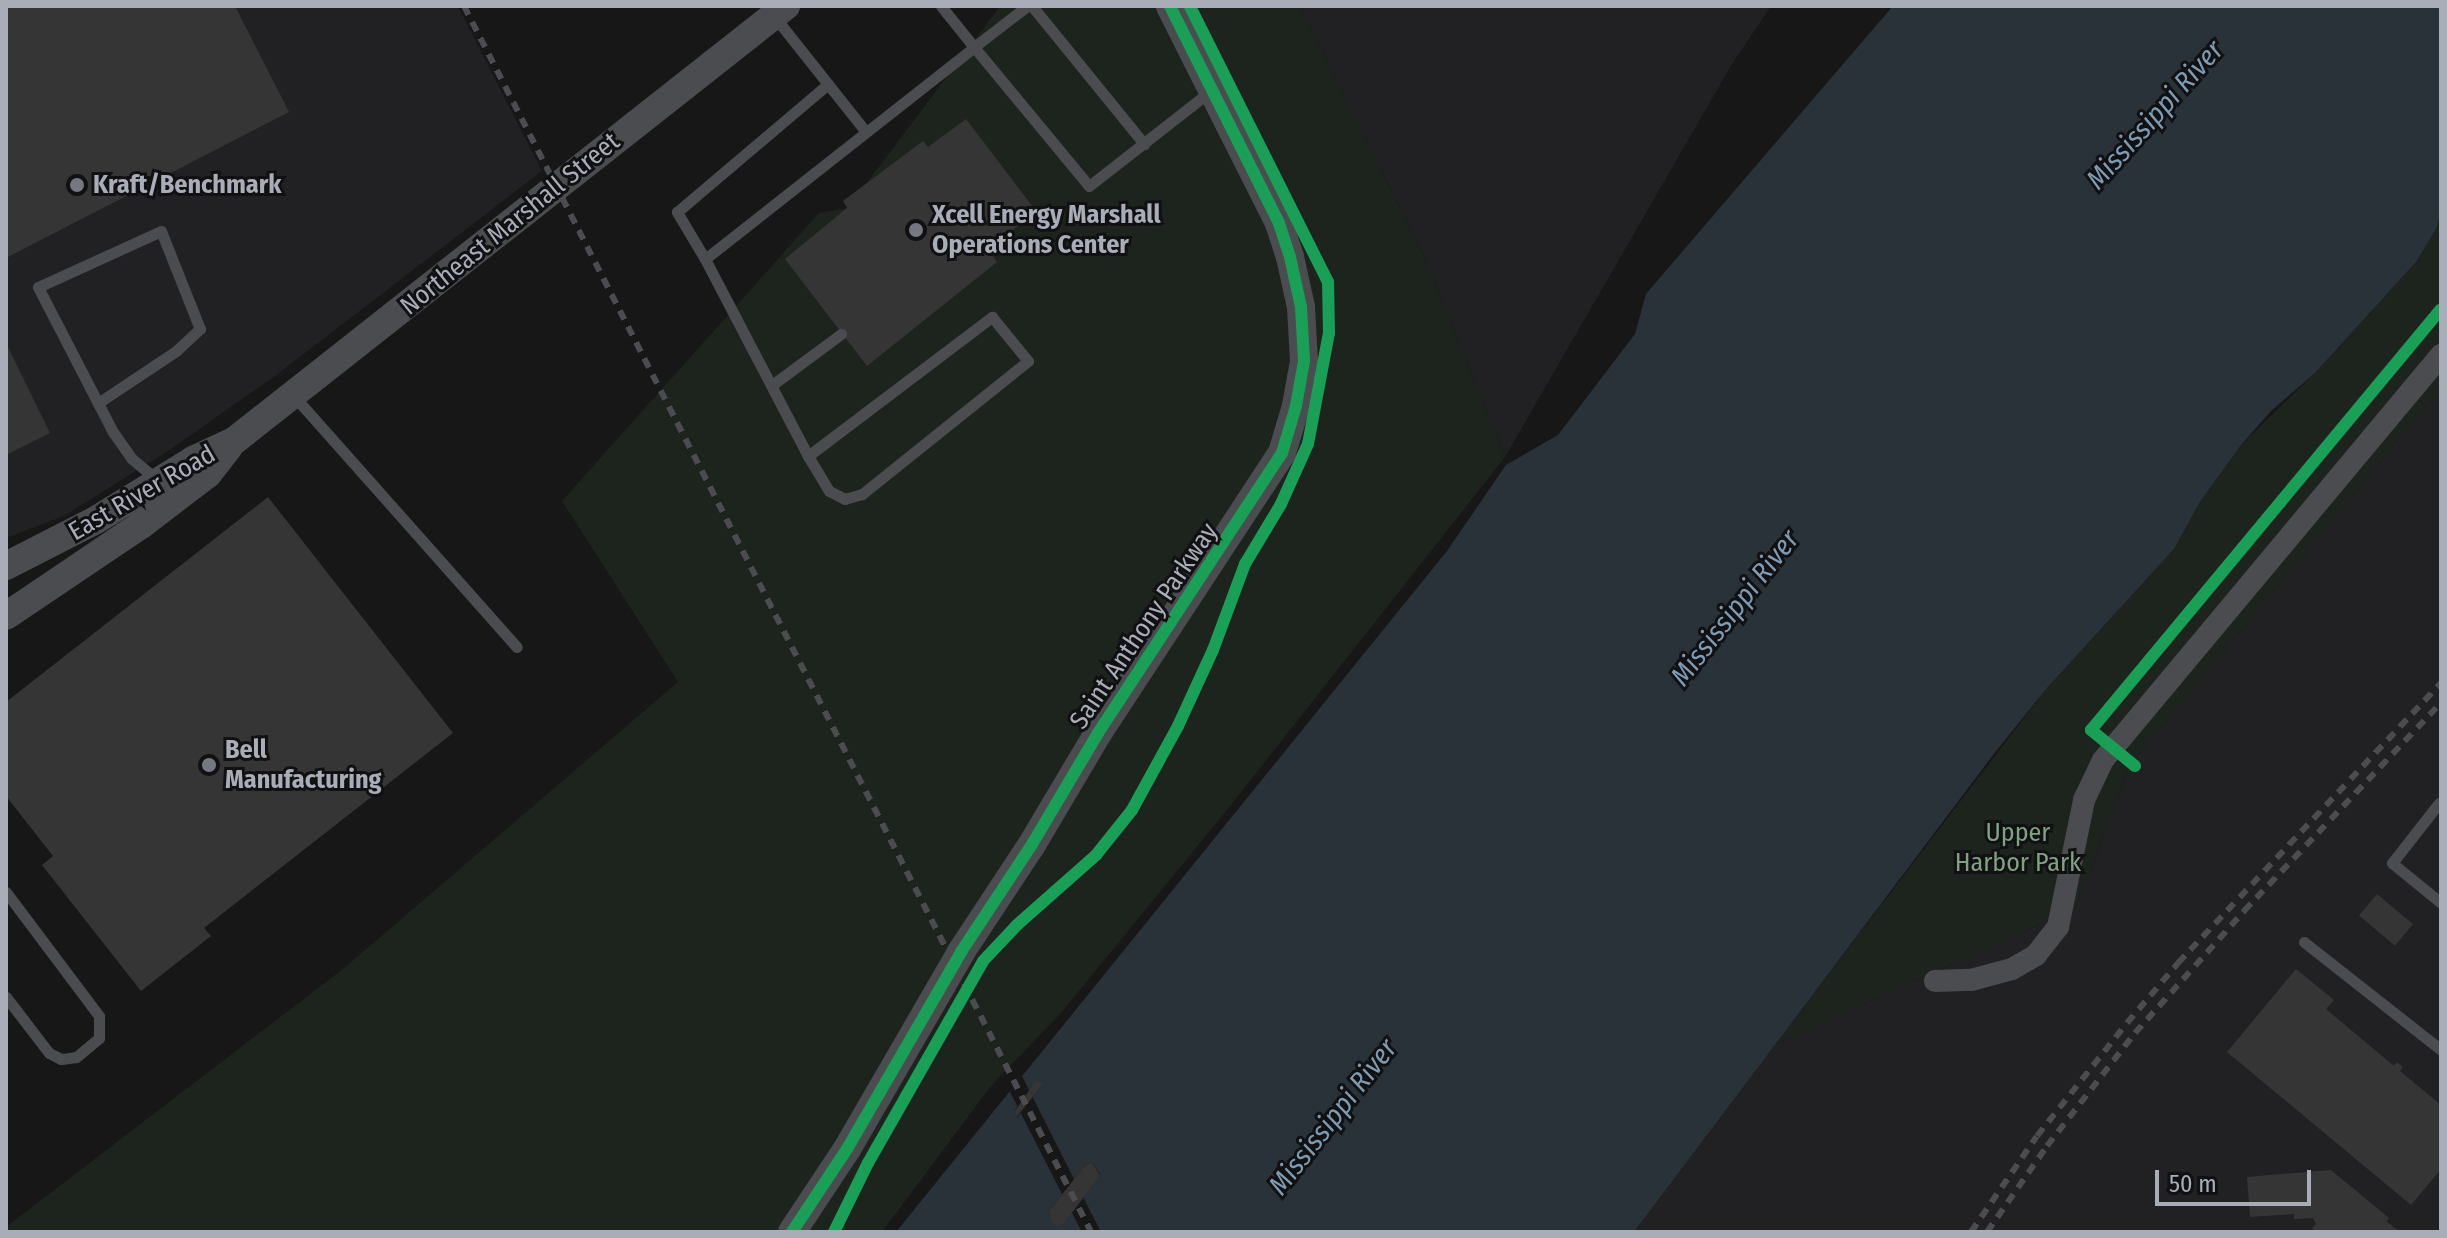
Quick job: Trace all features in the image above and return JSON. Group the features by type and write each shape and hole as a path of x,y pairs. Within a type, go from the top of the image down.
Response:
{"street":[{"name":"Saint Anthony Parkway","path":"792,1232 847,1149 961,952 1031,846 1098,733 1282,453 1296,406 1304,361 1301,307 1279,223 1170,6"},
{"name":"Northeast Marshall Street","path":"234,441 780,11"},
{"path":"1935,981 1971,980 1998,973 2036,955 2058,927 2084,800 2103,760 2441,355"},
{"name":"East River Road","path":"6,616 167,490 193,460 234,441"},
{"name":"East River Road","path":"6,566 167,490"}],"lane":[{"path":"941,6 1089,186 1212,90"},
{"path":"705,259 865,131 1030,6 1144,144"},
{"path":"780,11 828,84 865,131"},
{"path":"808,456 992,317 1028,361 862,494 845,499 829,491 808,456 705,259 677,212 828,84"},
{"path":"98,403 176,351 200,329 161,231 38,287 98,403 131,458 167,490"},
{"path":"772,385 841,334"},
{"path":"293,395 517,647"},
{"path":"2440,803 2392,863 2441,903"},
{"path":"6,892 99,1016 99,1038 76,1057 61,1059 49,1053 6,997"},
{"path":"2304,942 2441,1050"}],"shaded area":[{"path":"6,6 458,6 542,171 275,376 168,451 64,516 6,538"},
{"path":"1300,6 1771,6 1732,64 1505,457 1424,256"},
{"path":"2441,388 2441,1232 1634,1232 1775,1044 2076,908 2129,767"}],"green space":[{"path":"1000,6 1300,6 1424,256 1505,457 1231,805 1061,1013 991,1086 882,1232 6,1232 6,1227 343,969 678,682 562,501 819,213 848,208"},
{"name":"Upper Harbor Park","path":"2441,212 2441,388 2129,767 2076,908 1775,1044 2046,689 2174,549 2200,502 2241,445 2315,373 2416,262 2436,229"}],"water":[{"name":"Mississippi River","path":"1893,6 2441,6 2441,212 2436,229 2416,262 2315,373 2271,411 2241,445 2200,502 2174,549 2046,689 1996,751 1634,1232 896,1232 1447,551 1506,465 1558,435 1635,334 1646,294","holes":["1036,1081 1042,1085 1017,1118 1015,1110","1092,1163 1100,1174 1063,1225 1057,1226 1050,1220 1049,1211 1086,1164"]}],"pier":[{"path":"1019,1070 1076,1183 1064,1198 1007,1086"},
{"path":"1081,1193 1101,1232 1082,1232 1070,1209"}],"building":[{"name":"Kraft/Benchmark","path":"6,6 235,6 289,112 6,258"},
{"name":"Xcell Energy Marshall Operations Center","path":"966,119 1036,211 988,250 997,262 867,366 785,259 847,208 843,201 923,141 928,147"},
{"path":"6,343 50,433 6,455"},
{"name":"Bell Manufacturing","path":"268,497 453,733 204,928 211,936 141,991 42,865 53,856 6,796 6,702"},
{"path":"2377,894 2413,924 2395,946 2359,915"},
{"path":"2296,969 2334,1000 2326,1009 2394,1066 2397,1062 2403,1067 2400,1071 2441,1105 2441,1169 2411,1205 2227,1052"},
{"path":"1036,1080 1043,1084 1016,1118 1015,1111"},
{"path":"1092,1163 1100,1175 1063,1225 1057,1227 1050,1220 1049,1211 1086,1164"},
{"path":"2331,1170 2389,1218 2386,1221 2400,1232 2316,1232 2312,1228 2316,1224 2313,1218 2294,1219 2294,1214 2250,1217 2247,1177"}],"railway":[{"path":"464,6 1091,1232"},
{"path":"1971,1232 2037,1136 2178,963 2441,683"},
{"path":"1987,1232 2047,1146 2135,1033 2244,911 2441,703"}],"cycle path":[{"path":"792,1232 847,1149 961,952 1031,846 1098,733 1282,453 1296,406 1304,361 1301,307 1290,257 1279,223 1170,6"},
{"path":"834,1232 868,1163 983,961 1017,925 1096,855 1132,810 1178,726 1213,650 1245,564 1281,504 1308,444 1329,333 1328,282 1190,6"},
{"path":"2135,766 2091,730 2441,309"}],"place":[{"name":"Kraft/Benchmark","path":"77,185"},
{"name":"Xcell Energy Marshall Operations Center","path":"916,230"},
{"name":"Bell Manufacturing","path":"209,765"}]}
